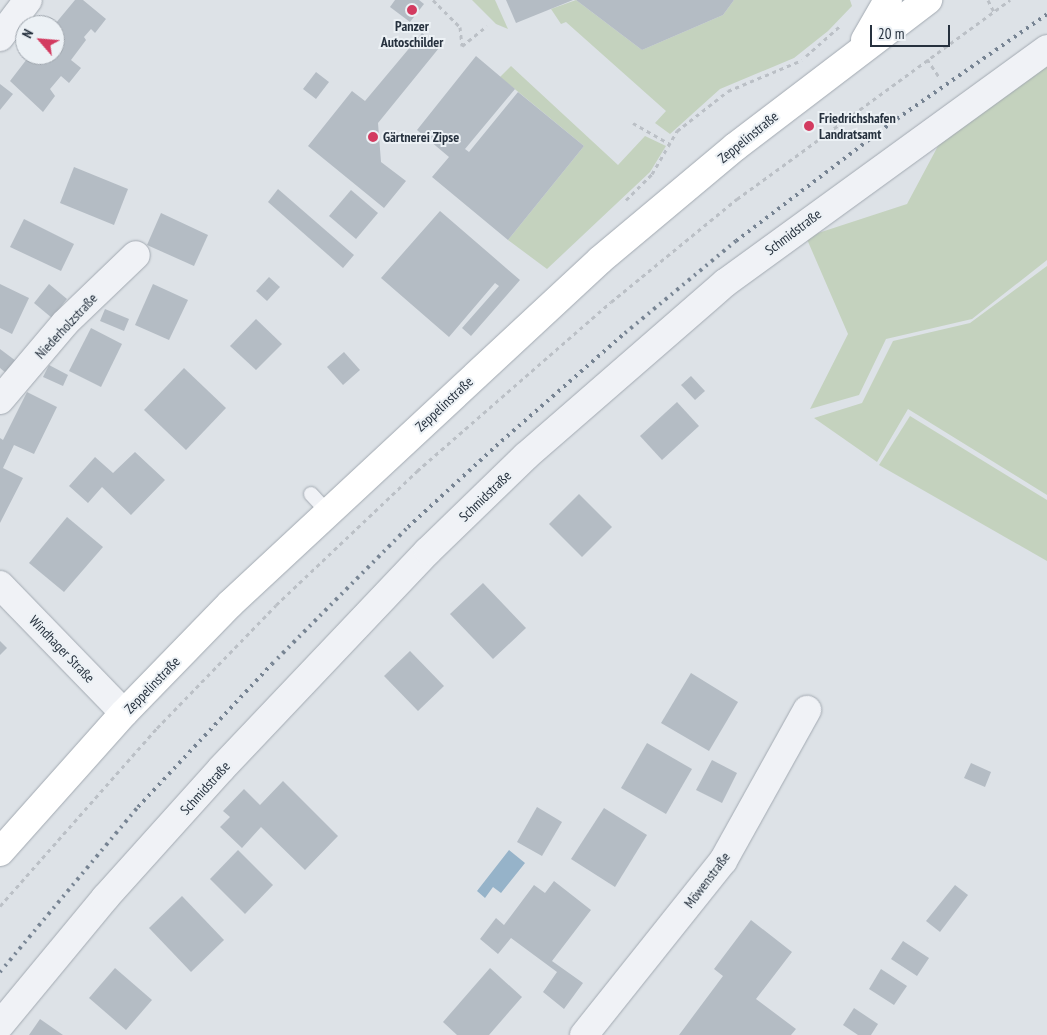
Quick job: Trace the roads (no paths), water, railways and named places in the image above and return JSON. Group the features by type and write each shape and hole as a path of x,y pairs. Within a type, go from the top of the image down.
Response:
{"main road":[{"path":"859,50 888,0"},
{"name":"Zeppelinstraße","path":"0,852 124,714 230,604 319,503 734,147 859,50 928,0"}],"street":[{"path":"0,37 28,0"},
{"name":"Schmidstraße","path":"0,1025 105,898 221,770 428,551 526,456 725,283 1047,49"},
{"name":"Niederholzstraße","path":"0,400 65,323 136,254"},
{"name":"Windhager Straße","path":"0,585 124,714"},
{"name":"Möwenstraße","path":"584,1035 723,861 807,710"}],"water":[{"path":"509,850 525,863 501,893 493,887 485,898 477,891"}],"railway":[{"path":"0,972 138,807 272,664 408,527 496,446 625,333 736,241 891,123 1047,14"}],"place":[{"name":"Panzer Autoschilder","path":"412,10"},
{"name":"Friedrichshafen Landratsamt","path":"809,126"},
{"name":"Gärtnerei Zipse","path":"373,137"}]}
